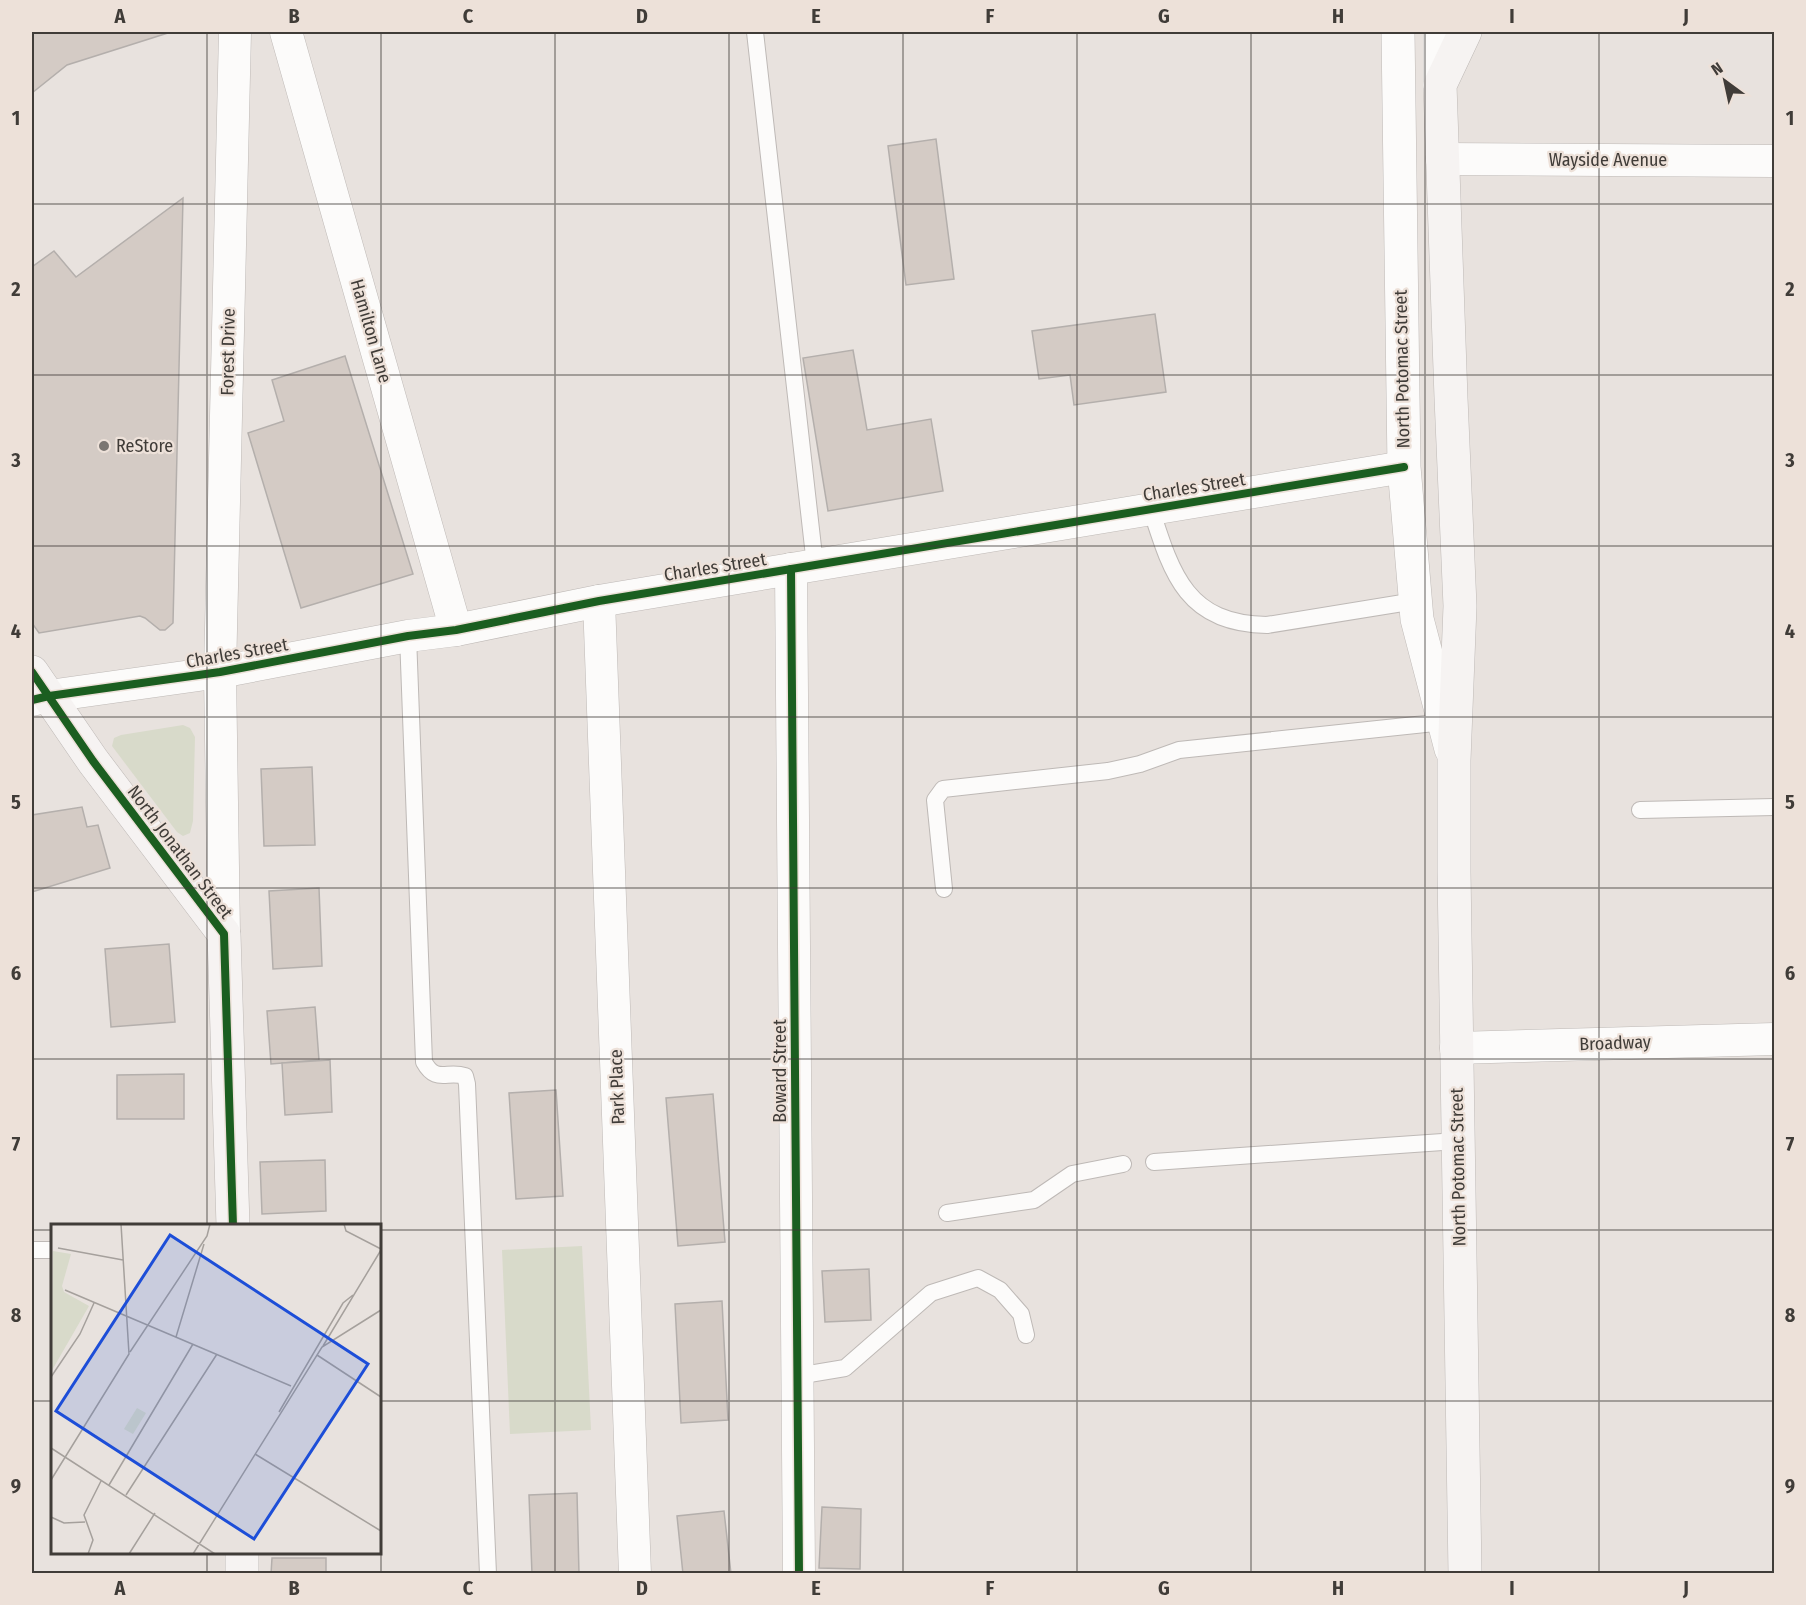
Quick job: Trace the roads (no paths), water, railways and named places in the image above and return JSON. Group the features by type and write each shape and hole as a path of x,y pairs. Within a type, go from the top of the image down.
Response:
{"main road":[{"path":"1440,85 1465,32"},
{"name":"North Potomac Street","path":"1440,85 1460,606 1454,760 1457,1141 1465,1574"},
{"name":"North Jonathan Street","path":"37,689 224,934 233,1224"},
{"path":"242,1554 242,1574"}],"street":[{"name":"Forest Drive","path":"220,672 236,32"},
{"name":"Hamilton Lane","path":"286,32 456,630"},
{"name":"North Potomac Street","path":"1398,32 1404,467 1417,619 1454,760"},
{"path":"1440,32 1440,85"},
{"name":"Wayside Avenue","path":"1442,159 1774,160"},
{"name":"Charles Street","path":"37,689 220,672 408,636 456,630 599,601 1404,467"},
{"name":"Boward Street","path":"799,1574 797,1376 803,567"},
{"name":"Park Place","path":"599,601 634,1574"},
{"name":"North Jonathan Street","path":"220,672 224,934"},
{"name":"Broadway","path":"1456,1048 1774,1039"}],"lane":[{"path":"755,32 803,567"},
{"path":"1151,509 1172,569 1184,589 1197,603 1230,620 1251,625 1267,625 1416,601"},
{"path":"408,636 424,1062 429,1071 438,1076 458,1074 465,1076 467,1084 488,1574"},
{"path":"944,889 935,800 943,789 1108,771 1140,764 1179,750 1444,722"},
{"path":"1640,810 1774,807"},
{"path":"1154,1162 1457,1141"},
{"path":"947,1213 1034,1200 1072,1174 1124,1164"},
{"path":"32,1250 51,1250"},
{"path":"797,1376 845,1368 931,1293 978,1278 1000,1290 1021,1314 1026,1335"}],"place":[{"name":"ReStore","path":"104,446"}]}
